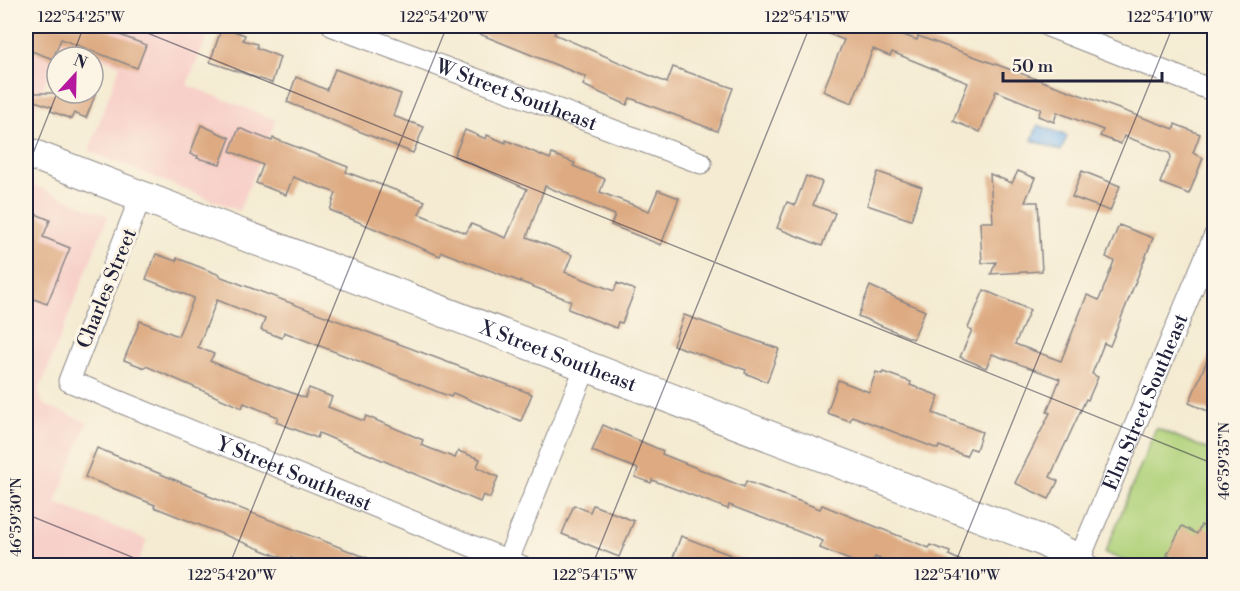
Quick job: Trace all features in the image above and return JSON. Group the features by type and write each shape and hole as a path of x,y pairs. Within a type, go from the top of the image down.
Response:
{"street":[{"name":"W Street Southeast","path":"333,26 701,163"},
{"path":"1048,26 1215,91"},
{"name":"X Street Southeast","path":"26,152 1041,540 1082,564"},
{"name":"Charles Street","path":"69,381 141,196"},
{"name":"Elm Street Southeast","path":"1082,564 1206,279 1215,237"},
{"path":"514,563 586,366"},
{"name":"Y Street Southeast","path":"69,381 514,563"}],"shaded area":[{"path":"26,26 211,26 187,85 276,120 239,211 89,151 120,65 105,60 105,45 60,43 59,45 45,45 45,83 28,128 26,127"},
{"path":"26,182 108,216 39,391 43,404 87,422 56,503 147,540 137,565 26,565"}],"green space":[{"path":"1156,428 1214,452 1214,565 1136,565 1105,553"}],"water":[{"path":"1038,125 1067,136 1061,151 1032,140"}],"building":[{"path":"26,26 96,26 146,45 137,68 105,56 105,45 77,45 61,39 59,45 45,45 45,56 26,49"},
{"path":"460,26 558,26 554,34 667,83 673,67 733,88 717,131 630,98 627,105 583,85 586,77"},
{"path":"809,26 879,26 917,40 918,36 1174,129 1175,124 1200,134 1193,153 1203,158 1189,194 1160,183 1171,156 1169,153 1124,136 1121,144 1100,136 1103,130 1057,112 1054,122 1038,116 1041,109 996,91 980,132 953,121 968,83 892,52 890,56 873,49 852,103 823,91 844,40"},
{"path":"222,27 245,35 243,40 257,44 257,48 280,57 272,83 210,62"},
{"path":"335,69 401,94 393,116 424,127 413,153 287,102 296,77 327,90"},
{"path":"26,93 45,93 45,105 26,98"},
{"path":"46,105 91,105 86,118 74,113 71,119 51,111 52,107"},
{"path":"201,125 230,138 220,164 190,154"},
{"path":"239,128 272,141 273,138 348,167 346,172 425,201 419,214 466,233 471,224 506,238 527,189 454,156 465,130 486,139 487,135 506,143 506,140 550,159 552,154 575,163 573,166 605,179 600,192 649,211 658,190 679,198 661,245 611,225 615,215 545,186 527,237 572,255 565,272 614,291 617,283 635,290 622,323 618,322 616,328 568,309 571,301 442,252 440,256 330,210 336,193 293,177 286,195 256,183 263,165 230,151"},
{"path":"1018,171 1035,178 1025,202 1038,202 1042,271 991,274 996,262 982,263 980,222 993,222 990,174 1012,183"},
{"path":"1082,171 1120,186 1110,211 1072,197"},
{"path":"878,172 922,187 911,220 867,205"},
{"path":"806,176 822,182 813,205 835,213 822,246 777,228 787,202 795,205"},
{"path":"26,210 50,220 43,237 70,248 47,304 26,296"},
{"path":"1119,225 1153,238 1110,346 1104,343 1092,374 1098,377 1050,477 1058,481 1049,499 1015,483 1050,413 1047,412 1060,379 992,354 986,368 960,357 972,330 968,328 984,290 1030,310 1015,344 1061,361 1087,295 1099,300 1114,261 1106,257"},
{"path":"156,254 176,261 177,258 532,394 521,421 453,393 451,397 284,332 282,338 261,330 265,319 217,300 198,347 214,354 210,361 305,398 309,388 332,397 328,407 364,421 366,416 423,440 421,445 455,458 458,451 480,459 477,467 498,477 490,498 483,495 480,502 319,433 317,438 276,422 278,417 244,403 242,408 146,366 145,368 124,360 140,321 178,336 194,298 146,279"},
{"path":"870,286 925,311 913,339 858,316"},
{"path":"684,315 779,349 767,382 745,373 746,370 673,345"},
{"path":"1215,344 1215,414 1189,403"},
{"path":"876,372 882,374 883,372 911,382 910,385 939,396 933,413 982,432 976,450 970,448 966,456 939,446 938,449 852,416 850,421 827,413 838,380 869,392"},
{"path":"603,425 663,451 662,454 744,487 746,481 820,509 822,505 929,548 930,545 950,552 949,555 971,566 897,566 875,557 871,566 864,566 820,548 823,541 729,505 728,509 652,480 651,483 635,477 638,469 592,451"},
{"path":"97,448 207,493 206,495 388,566 308,566 154,507 155,505 85,477"},
{"path":"574,505 590,512 593,505 634,521 619,557 562,534"},
{"path":"1201,525 1215,532 1215,564 1204,559 1201,564 1188,558 1185,563 1167,555 1182,526 1197,534"},
{"path":"681,536 754,564 754,566 670,566"}]}
